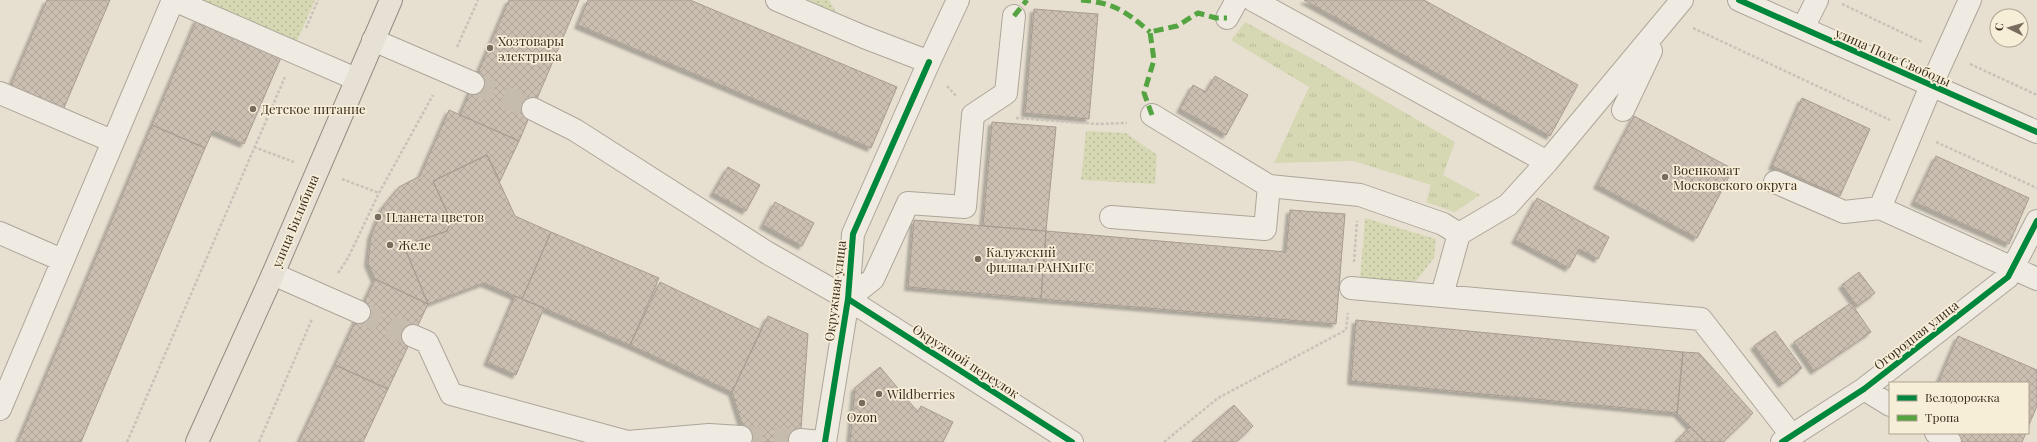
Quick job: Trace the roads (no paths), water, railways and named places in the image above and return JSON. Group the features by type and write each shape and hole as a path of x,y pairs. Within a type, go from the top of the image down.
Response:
{"main road":[{"name":"улица Билибина","path":"197,442 273,274 391,0"}],"street":[{"path":"0,409 112,141 173,0 356,79"},
{"path":"777,0 864,38 929,62"},
{"name":"Окружная улица","path":"825,442 848,299 853,234 958,0"},
{"path":"1253,0 1547,162"},
{"name":"улица Поле Свободы","path":"1739,0 2037,132"},
{"path":"1803,28 1817,0"},
{"path":"1880,208 1931,86 1970,0"},
{"path":"1442,295 1458,234 1508,205 1547,162 1672,13"},
{"path":"1623,110 1672,13"},
{"path":"848,299 873,279 908,203 964,207 973,115 1006,93 1014,16"},
{"path":"373,40 473,83"},
{"path":"0,93 112,141"},
{"name":"Окружной переулок","path":"532,109 575,130 766,252 848,299 1072,442"},
{"path":"1152,115 1269,186 1360,195 1443,224 1458,234"},
{"path":"1775,182 1844,212 1880,208 2037,279"},
{"path":"1111,217 1265,229 1269,186"},
{"name":"Огородная улица","path":"1787,439 1864,389 2008,277 2037,221"},
{"path":"0,233 62,260"},
{"path":"273,274 359,312"},
{"path":"1351,288 1701,319 1787,439"},
{"path":"413,336 427,342 451,394 628,442 741,437"},
{"path":"1864,389 1889,404"},
{"path":"1938,434 1950,442"}],"tunnel":[{"path":"473,83 533,109"},
{"path":"359,312 413,336"},
{"path":"741,437 800,440"}],"place":[{"name":"Хозтовары электрика","path":"490,48"},
{"name":"Детское питание","path":"253,109"},
{"name":"Военкомат Московского округа","path":"1665,177"},
{"name":"Планета цветов","path":"378,217"},
{"name":"Желе","path":"390,245"},
{"name":"Калужский филиал РАНХиГС","path":"978,259"},
{"name":"Wildberries","path":"879,394"},
{"name":"Ozon","path":"862,403"}]}
